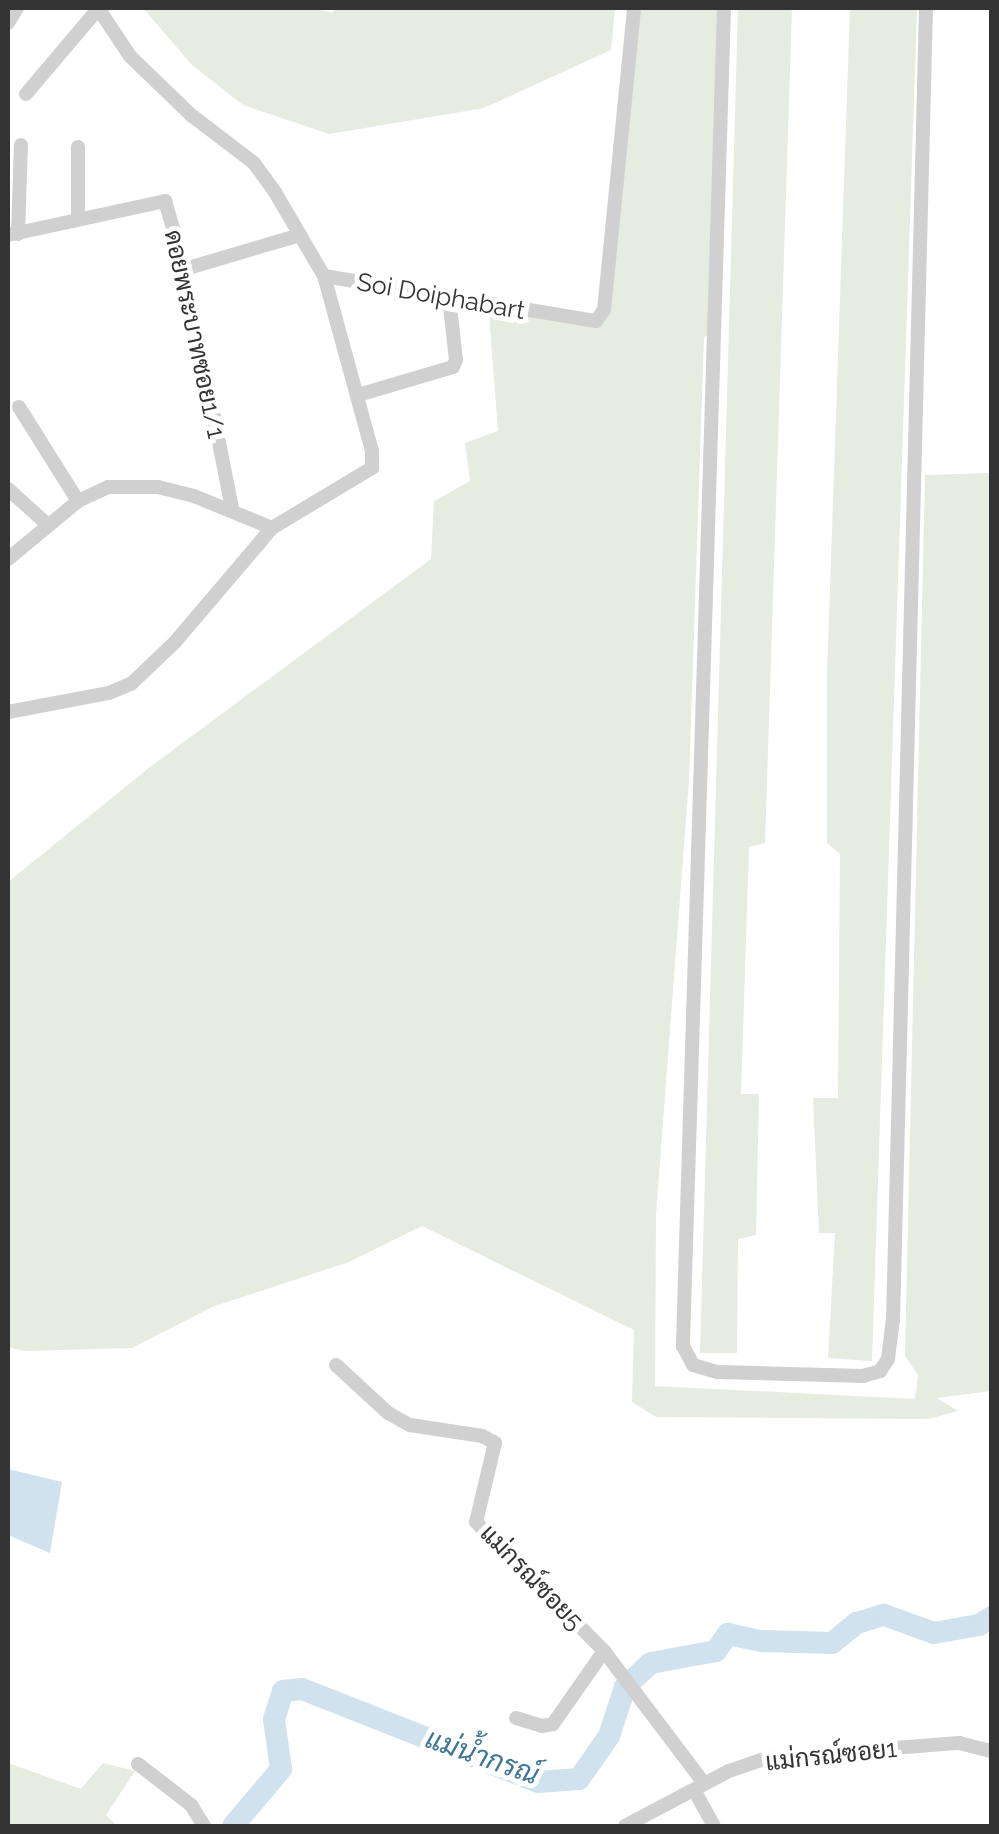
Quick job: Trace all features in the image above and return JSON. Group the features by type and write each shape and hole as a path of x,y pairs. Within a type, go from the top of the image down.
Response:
{"street":[{"path":"8,23 17,8"},
{"path":"26,94 98,8"},
{"name":"Soi Doiphabart","path":"98,8 130,56 190,115 254,164 324,276 596,321 604,310 634,8"},
{"path":"724,8 683,1346 693,1365 718,1372 863,1376 880,1371 888,1359 893,1322 926,8"},
{"path":"13,235 21,145"},
{"path":"78,146 78,219"},
{"name":"ดอยพระบาทซอย1/1","path":"13,235 165,201 185,269 232,509"},
{"path":"185,269 300,235"},
{"path":"8,712 109,692 132,683 175,642 272,528 372,468 372,451 358,395 324,276"},
{"path":"358,395 453,367 456,360 449,298"},
{"path":"19,407 78,501"},
{"path":"8,559 78,501 108,487 136,485 194,496 272,528"},
{"path":"8,489 48,525"},
{"name":"แม่กรณ์ซอย5","path":"336,1365 388,1413 410,1425 482,1436 495,1444 476,1522 604,1651"},
{"path":"516,1718 542,1726 553,1724 604,1651 640,1694 699,1787 714,1826"},
{"name":"แม่กรณ์ซอย1","path":"625,1826 699,1787 767,1758 960,1743 992,1751"},
{"path":"138,1764 191,1805 204,1826"}],"shaded area":[{"path":"143,8 314,8 332,13 336,8 615,8 611,50 484,108 329,134 243,105 192,65"},
{"path":"634,8 724,8 714,333 704,337 689,780 656,1214 655,1386 915,1399 918,1375 905,1356 925,475 991,473 991,1391 937,1398 958,1411 928,1419 656,1417 632,1402 634,1330 422,1226 349,1262 212,1307 132,1348 24,1351 8,1347 8,882 150,767 431,559 434,501 470,481 465,443 498,431 489,314 606,316"},
{"path":"738,8 792,8 765,843 749,847 741,1094 759,1094 756,1235 738,1239 737,1353 700,1353"},
{"path":"850,8 917,8 872,1361 828,1358 835,1233 819,1233 813,1098 838,1098 840,854 827,843 827,675"},
{"path":"8,1763 81,1789 103,1763 135,1771 106,1815 117,1826 8,1826"}],"water":[{"path":"8,1469 62,1482 50,1553 8,1535"}],"waterway":[{"name":"แม่น้ำกรณ์","path":"233,1826 281,1769 274,1719 283,1691 302,1689 538,1782 579,1779 609,1736 625,1687 651,1663 716,1651 728,1634 762,1641 832,1643 857,1623 884,1615 934,1633 979,1625 992,1617"}]}
